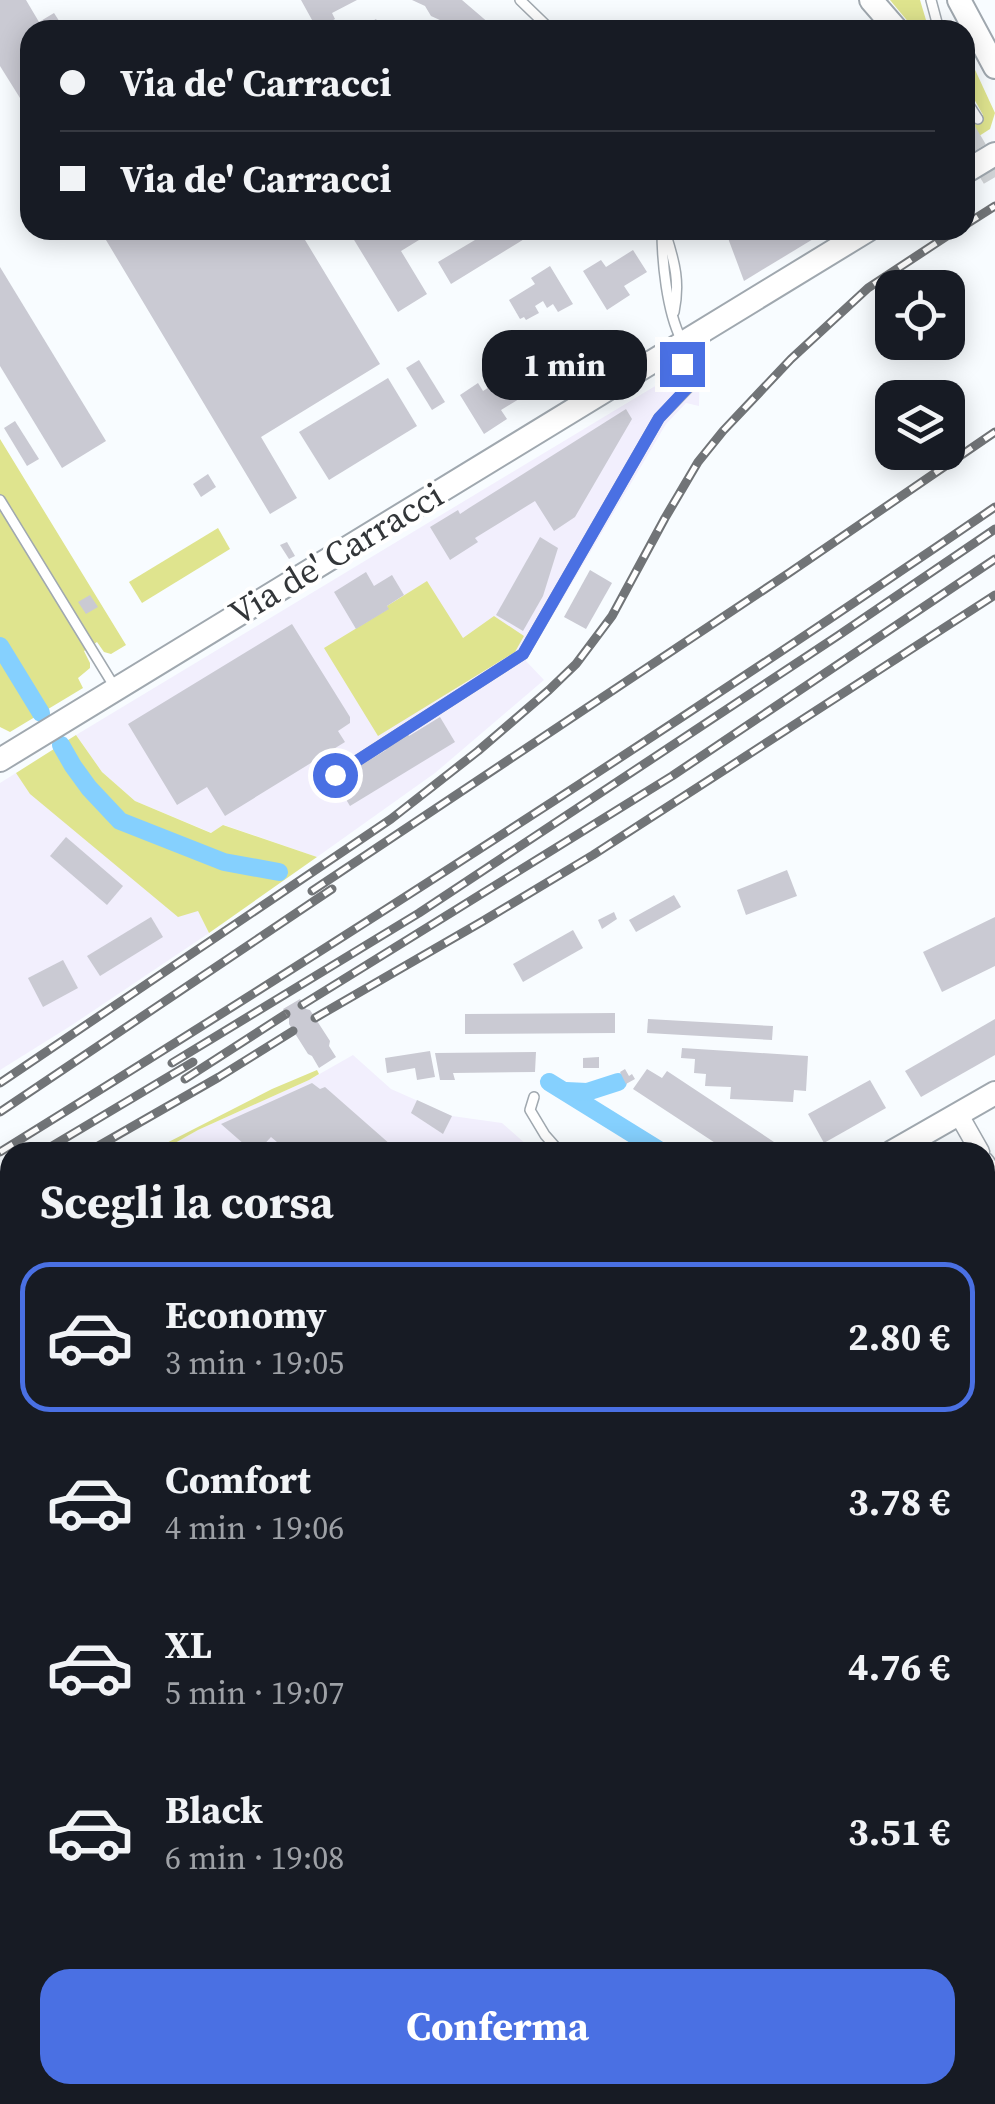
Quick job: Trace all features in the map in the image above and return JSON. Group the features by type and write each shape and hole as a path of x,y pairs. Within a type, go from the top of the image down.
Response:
{"street":[{"path":"871,0 888,20"},
{"path":"975,29 995,66"},
{"name":"Via de' Carracci","path":"4,758 851,240"},
{"path":"910,1142 995,1094"},
{"path":"958,1115 974,1142"}],"lane":[{"path":"520,0 541,20"},
{"path":"975,114 978,118"},
{"path":"335,775 523,654 659,418 689,386 677,345 663,240"},
{"path":"0,500 116,689"},
{"path":"534,1097 530,1110 551,1142"}],"shaded area":[{"path":"700,359 699,406 686,403 666,424 526,661 544,680 435,773 317,857 224,825 212,833 135,801 102,772 76,735"},
{"path":"16,773 31,794 198,911 209,933 0,1070 0,783"},
{"path":"353,1055 391,1089 452,1116 502,1123 524,1142 177,1142"}],"green space":[{"path":"890,0 920,0 926,20 907,20"},
{"path":"975,70 995,113 990,129 975,139 975,120 983,115 975,101"},
{"path":"0,439 126,645 111,654 104,652 97,642 84,651 90,668 78,678 83,688 10,732 0,727"},
{"path":"218,528 230,549 142,603 129,582"},
{"path":"427,581 463,638 494,616 524,636 515,652 378,736 324,648"},
{"path":"76,735 102,772 135,801 211,833 223,825 317,857 209,933 198,911 178,917 30,794 16,773"},
{"path":"317,1070 319,1074 177,1142 169,1142"}],"building":[{"path":"0,0 26,0 38,20 20,20 20,98 0,66"},
{"path":"301,0 357,0 332,13 333,20 312,20"},
{"path":"412,0 462,0 485,20 440,20 431,16 425,6"},
{"path":"106,240 305,240 380,364 261,437 297,498 270,514"},
{"path":"354,240 419,240 401,251 427,294 398,312"},
{"path":"475,240 523,240 451,284 438,262"},
{"path":"729,240 812,240 744,281"},
{"path":"633,250 647,272 624,286 630,295 607,310 583,271 601,260 606,267"},
{"path":"550,266 573,304 558,312 553,304 547,308 543,301 535,306 539,313 520,319 509,300 535,284 531,278"},
{"path":"0,267 106,441 62,468 0,366"},
{"path":"577,332 591,354 568,368 574,378 551,392 527,353 545,342 550,349"},
{"path":"419,360 445,402 432,410 406,368"},
{"path":"510,374 524,396 501,410 507,419 484,434 460,395 478,383 483,391"},
{"path":"388,378 417,426 329,480 299,432"},
{"path":"626,409 632,419 575,517 554,531 535,501 475,538 478,542 450,560 430,527 458,510 460,514"},
{"path":"15,421 39,459 27,466 4,428"},
{"path":"208,474 216,487 201,497 193,484"},
{"path":"540,537 558,548 543,596 523,631 496,615"},
{"path":"287,542 295,556 289,559 280,545"},
{"path":"590,570 612,583 586,629 564,617"},
{"path":"366,572 374,586 392,575 404,595 356,629 334,592"},
{"path":"90,595 98,607 86,614 78,602"},
{"path":"292,624 350,717 350,723 338,731 345,742 225,816 207,787 177,805 128,724"},
{"path":"440,717 455,742 350,806 335,781 386,750 385,747"},
{"path":"66,837 123,886 107,905 50,856"},
{"path":"787,870 797,896 746,915 737,890"},
{"path":"674,895 681,907 636,932 629,920"},
{"path":"614,912 617,919 602,929 598,920"},
{"path":"151,917 163,937 100,976 87,956"},
{"path":"995,917 995,966 942,992 923,952"},
{"path":"573,930 583,948 523,982 513,964"},
{"path":"63,960 78,988 43,1007 28,978"},
{"path":"300,999 330,1041 336,1057 319,1068 283,1009"},
{"path":"615,1013 615,1033 465,1034 465,1014"},
{"path":"648,1019 773,1026 772,1040 647,1033"},
{"path":"995,1019 995,1055 921,1097 905,1071"},
{"path":"682,1048 808,1056 806,1091 794,1090 793,1102 730,1099 731,1087 705,1086 706,1074 694,1073 695,1059 681,1058"},
{"path":"430,1051 435,1077 417,1080 415,1068 387,1073 385,1058"},
{"path":"536,1052 535,1072 453,1073 455,1080 440,1080 435,1053"},
{"path":"599,1057 599,1068 583,1068 583,1058"},
{"path":"625,1069 635,1079 626,1084 620,1072"},
{"path":"647,1069 662,1078 667,1071 774,1142 714,1142 633,1089"},
{"path":"870,1080 886,1108 826,1142 808,1114"},
{"path":"312,1083 320,1089 325,1087 388,1142 277,1142 271,1137 266,1142 242,1142 221,1124"},
{"path":"417,1100 452,1116 443,1134 411,1113"}],"waterway":[{"path":"0,646 41,713"},
{"path":"61,745 89,788 120,821 224,862 279,872"},
{"path":"549,1082 646,1142"},
{"path":"566,1091 587,1092 618,1082"}],"tunnel":[{"path":"975,148 995,181"}],"railway":[{"path":"975,219 995,206"},
{"path":"0,1083 391,819 549,690 576,664 612,616 698,462 723,431 791,359 868,288 941,240"},
{"path":"312,891 995,432"},
{"path":"16,1142 501,835 995,507"},
{"path":"172,1063 419,913 995,529"},
{"path":"302,1005 672,776 995,559"},
{"path":"315,1018 593,855 995,595"},
{"path":"0,1112 332,889"},
{"path":"185,1079 286,1014"},
{"path":"105,1142 293,1031"},
{"path":"59,1142 193,1062"}],"route":[{"path":"335,775 523,654 659,418 689,386 682,364"}]}
